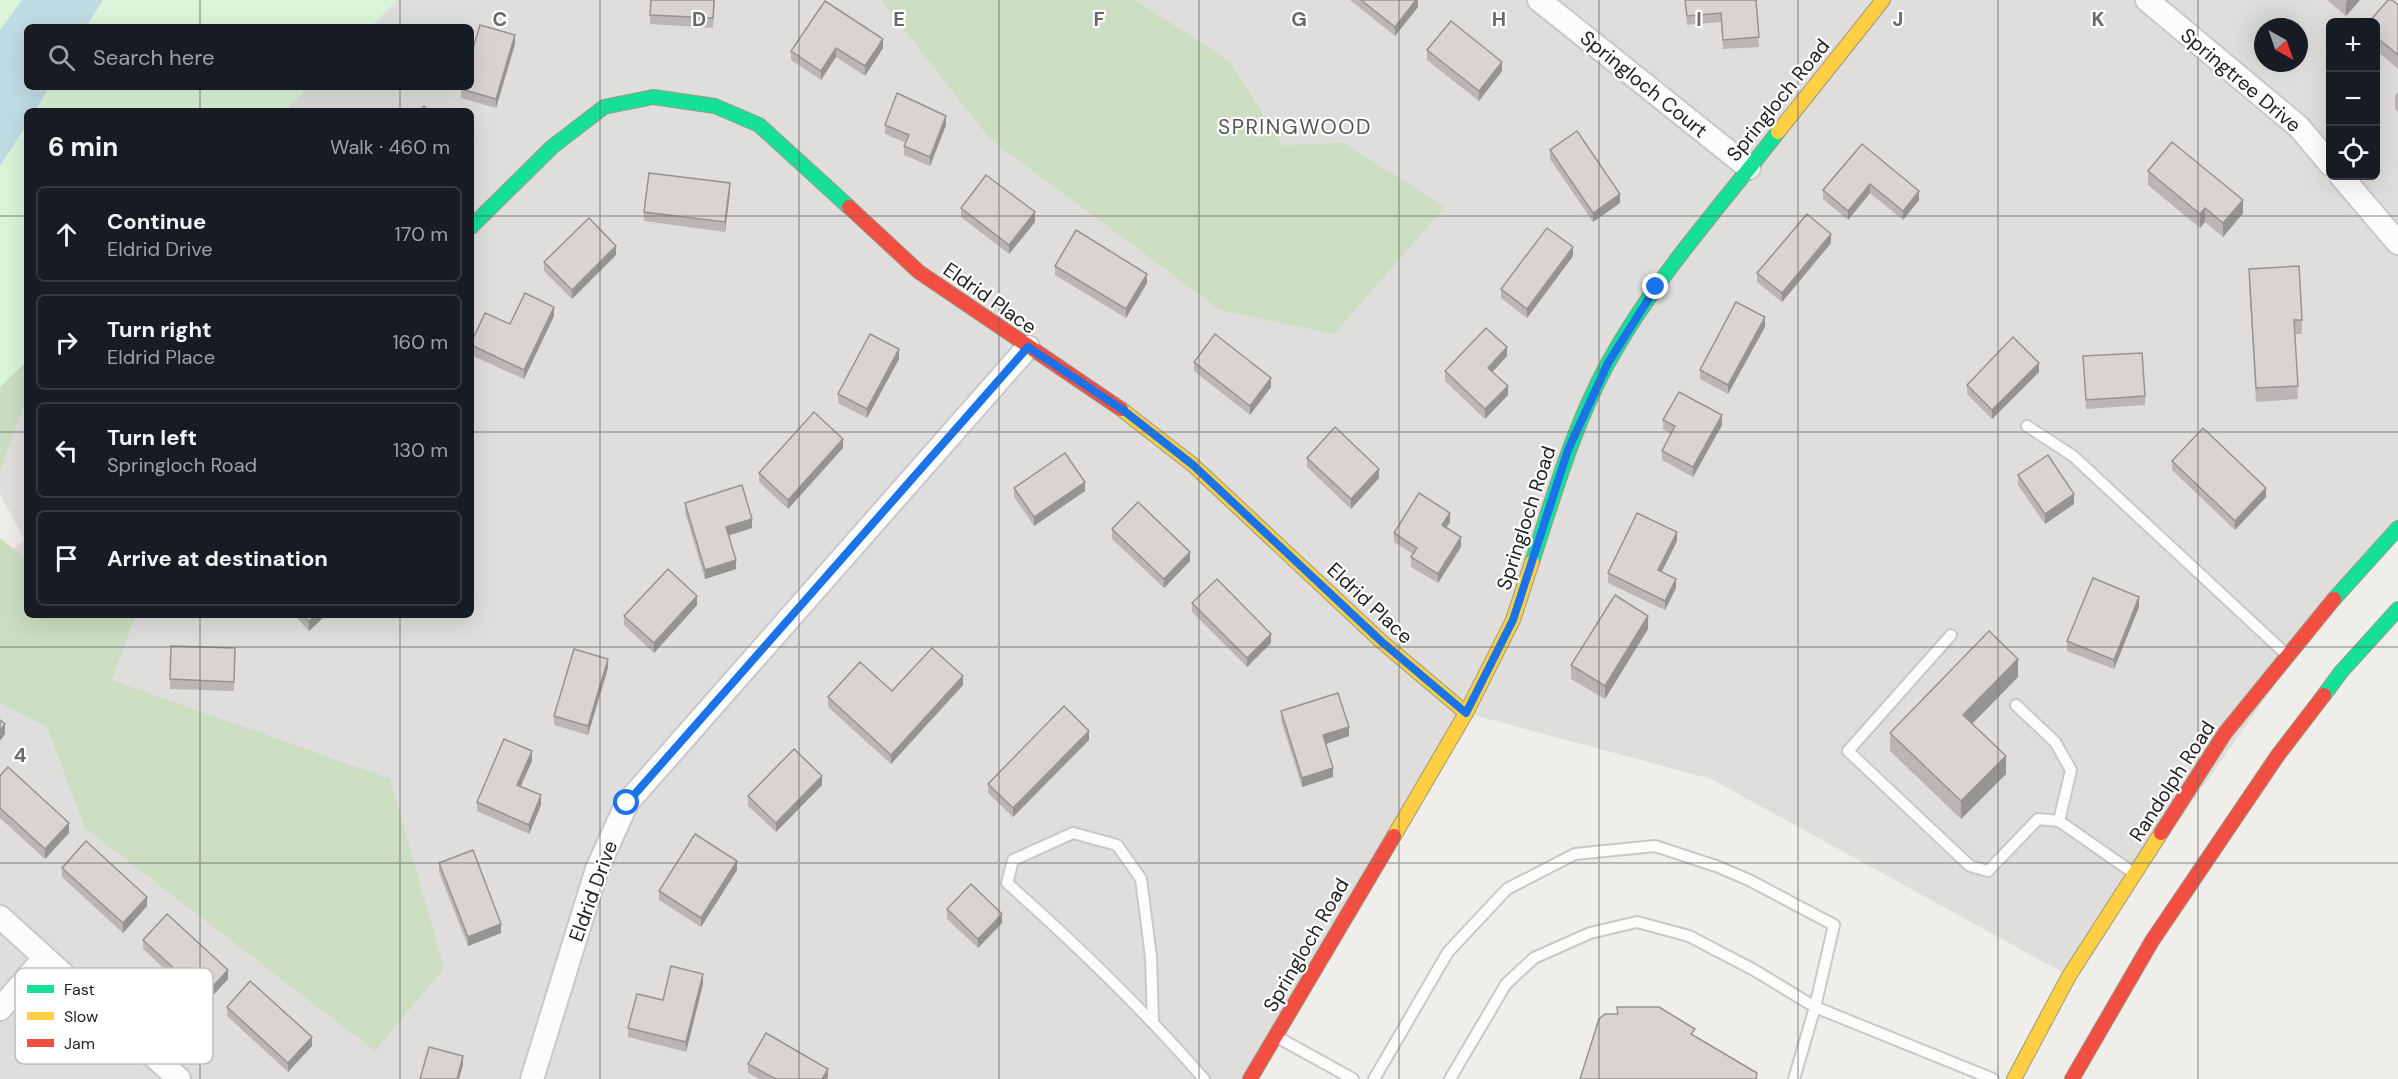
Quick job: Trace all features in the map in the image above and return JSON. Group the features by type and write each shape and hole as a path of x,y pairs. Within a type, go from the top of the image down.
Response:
{"street":[{"name":"Springloch Court","path":"1539,0 1749,168"},
{"name":"Springloch Road","path":"1250,1079 1466,713 1513,620 1568,450 1608,363 1656,287 1883,0"},
{"name":"Springtree Drive","path":"2148,0 2299,127 2326,158"},
{"name":"Eldrid Place","path":"474,224 552,147 604,107 653,97 715,106 759,125 919,272 1123,410 1193,465 1382,642 1466,713"},
{"path":"2344,180 2398,243"},
{"name":"Eldrid Drive","path":"532,1079 597,869 627,803 1028,347"},
{"name":"Randolph Road","path":"2014,1079 2069,976 2225,733 2348,580 2398,528"},
{"path":"2072,1079 2084,1068 2152,941 2278,755 2341,672 2398,609"},
{"path":"0,917 55,968"},
{"path":"35,968 44,958"},
{"path":"0,1009 15,992"},
{"path":"161,1064 178,1079"}],"lane":[{"path":"2027,426 2073,456 2288,655"},
{"path":"1951,635 1848,751 1970,866 1988,871 2038,819 2060,821 2135,873"},
{"path":"2016,705 2055,742 2071,770 2060,821"},
{"path":"1154,1022 1151,957 1141,879 1118,845 1073,833 1013,860 1007,883 1057,927 1154,1022 1204,1079"},
{"path":"1374,1079 1448,952 1507,890 1575,854 1655,846 1716,866 1749,880 1834,926 1815,1007 1794,1079"},
{"path":"1450,1079 1506,984 1534,958 1590,933 1637,922 1689,936 1754,970 1815,1007 1993,1079"},
{"path":"1275,1036 1353,1079"}],"shaded area":[{"path":"397,0 2398,0 2398,528 2348,581 2069,976 1711,779 1466,713 1250,1079 0,1079 0,561 24,539 24,618 474,618 474,108 287,108 305,90 474,90 474,24 373,24"},
{"path":"24,364 24,539 0,494 0,388"}],"green space":[{"path":"0,0 397,0 373,24 24,24 24,90 305,90 287,108 24,108 24,364 0,387"},
{"path":"881,0 1135,0 1229,61 1283,145 1344,143 1445,207 1334,334 1220,310 990,139"},
{"path":"0,240 24,255 24,404 0,471"},
{"path":"0,538 24,558 24,618 135,618 112,680 390,779 444,968 375,1051 85,828 47,727 0,703"}],"water":[{"path":"22,0 103,0 88,24 24,24 24,90 47,90 37,108 24,108 24,129 0,166 0,30"}],"building":[{"path":"651,0 714,0 713,18 650,15"},
{"path":"1361,0 1416,0 1395,27"},
{"path":"1685,0 1756,0 1759,37 1723,40 1721,13 1687,16"},
{"path":"2388,0 2398,5 2398,55 2380,40 2380,18 2372,18"},
{"path":"825,1 883,39 865,66 836,48 821,71 791,51"},
{"path":"1451,21 1502,62 1479,91 1427,50"},
{"path":"480,25 515,35 496,99 464,90 474,90 474,45"},
{"path":"897,93 946,116 930,157 904,146 909,135 885,125"},
{"path":"1577,131 1620,194 1593,213 1550,150"},
{"path":"2172,142 2243,200 2223,223 2205,208 2200,214 2148,171"},
{"path":"1862,144 1919,191 1903,211 1870,184 1848,211 1823,190"},
{"path":"649,173 730,183 725,222 644,212"},
{"path":"986,175 1035,212 1009,245 961,208"},
{"path":"1807,214 1831,234 1782,293 1757,273"},
{"path":"589,218 616,246 572,290 544,262"},
{"path":"1547,228 1573,247 1527,309 1501,289"},
{"path":"1076,230 1147,274 1126,309 1055,266"},
{"path":"2299,266 2302,320 2294,320 2298,386 2256,388 2249,269"},
{"path":"525,293 554,307 524,370 474,346 474,337 485,313 510,324"},
{"path":"1736,302 1765,317 1728,385 1700,370"},
{"path":"1486,328 1507,347 1488,368 1508,386 1485,409 1445,371"},
{"path":"870,334 899,349 867,409 838,394"},
{"path":"1215,334 1271,378 1250,406 1194,362"},
{"path":"2013,337 2039,363 1992,410 1967,385"},
{"path":"2142,353 2145,396 2086,400 2083,356"},
{"path":"1679,392 1722,415 1693,467 1662,451 1675,426 1663,420"},
{"path":"814,412 843,439 788,500 759,473"},
{"path":"1335,427 1379,469 1351,499 1307,458"},
{"path":"2203,428 2266,488 2235,521 2172,461"},
{"path":"1065,453 1085,482 1034,517 1014,488"},
{"path":"2048,455 2074,494 2045,514 2018,475"},
{"path":"742,485 752,519 726,527 736,560 705,570 685,503"},
{"path":"1419,493 1450,513 1442,525 1461,537 1438,574 1411,557 1417,548 1394,533"},
{"path":"1138,502 1190,552 1164,579 1112,529"},
{"path":"1637,513 1677,532 1658,570 1676,579 1665,601 1608,573"},
{"path":"668,569 697,596 654,643 624,616"},
{"path":"2093,578 2139,597 2114,660 2067,641"},
{"path":"1217,579 1271,634 1247,658 1192,603"},
{"path":"1615,595 1648,616 1605,686 1571,665"},
{"path":"1989,631 2018,659 1963,715 2006,756 1961,801 1890,733"},
{"path":"171,646 235,648 234,682 170,679"},
{"path":"932,648 963,676 891,755 828,697 860,662 892,691"},
{"path":"574,649 608,659 588,726 554,716"},
{"path":"1338,693 1349,727 1323,735 1333,768 1302,778 1281,711"},
{"path":"1064,706 1089,731 1013,808 988,784"},
{"path":"0,720 5,724 0,731"},
{"path":"504,739 532,751 517,785 541,795 529,825 477,802"},
{"path":"794,749 822,776 776,823 748,796"},
{"path":"8,767 69,823 45,849 0,808 0,776"},
{"path":"695,834 737,861 701,918 659,891"},
{"path":"86,841 147,897 123,923 62,868"},
{"path":"473,850 501,924 468,937 439,863"},
{"path":"971,884 1002,914 978,939 947,909"},
{"path":"167,914 228,970 213,986 213,968 174,968 143,940"},
{"path":"671,966 703,974 686,1042 628,1028 637,994 663,1000"},
{"path":"250,981 312,1037 288,1063 227,1007"},
{"path":"1617,1007 1659,1007 1695,1029 1691,1034 1757,1073 1756,1079 1580,1079 1599,1019 1605,1014 1618,1014"},
{"path":"766,1033 828,1069 822,1079 776,1079 748,1064"},
{"path":"429,1047 463,1056 457,1079 420,1079"}],"traffic: fast":[{"path":"474,224 552,147 604,107 653,97 715,106 759,125 849,207"},
{"path":"1532,562 1575,436 1608,363 1646,302 1688,244 1778,132"},
{"path":"2334,599 2398,528"},
{"path":"2324,695 2341,672 2398,609"}],"traffic: slow":[{"path":"1778,132 1883,0"},
{"path":"1121,409 1193,465 1382,642 1466,713"},
{"path":"1394,836 1466,713 1513,620 1532,562"},
{"path":"2014,1079 2069,976 2161,833"}],"traffic: jam":[{"path":"849,207 919,272 1121,409"},
{"path":"2161,833 2225,733 2334,599"},
{"path":"2072,1079 2152,941 2278,755 2324,695"},
{"path":"1250,1079 1394,836"}],"district":[{"name":"SPRINGWOOD","path":"1295,127"}],"route":[{"path":"627,803 1028,347 1123,410 1193,465 1382,642 1466,713 1513,620 1568,450 1608,363 1656,287"}]}
